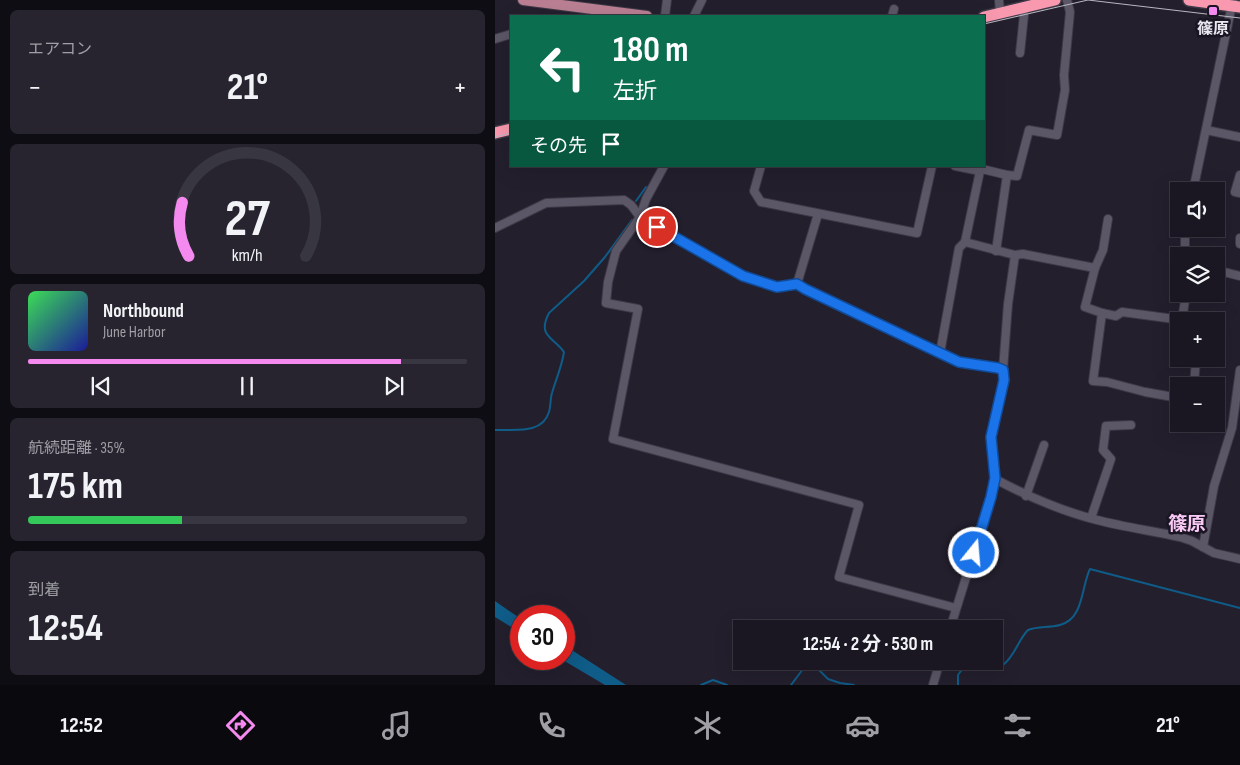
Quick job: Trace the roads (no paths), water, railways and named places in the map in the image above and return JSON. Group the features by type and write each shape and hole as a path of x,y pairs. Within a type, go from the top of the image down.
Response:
{"highway":[{"path":"985,17 1055,0"},
{"path":"1189,0 1235,4"},
{"path":"495,133 510,129"}],"main road":[{"path":"523,0 577,12 630,15"}],"street":[{"path":"665,15 667,0"},
{"path":"694,15 702,0"},
{"path":"999,0 1000,13"},
{"path":"940,353 959,248 965,242 982,168 1017,176 1029,130 1057,135 1065,90 1064,75 1070,12 1067,0"},
{"path":"1195,182 1218,67 1235,4"},
{"path":"1020,53 1023,8"},
{"path":"495,39 510,34"},
{"path":"1206,130 1240,137"},
{"path":"663,167 646,199 640,217 616,251 608,282 606,303 638,309 613,439 859,505 839,578 956,608"},
{"path":"761,167 754,191 761,202 917,233 932,167"},
{"path":"959,167 981,172"},
{"path":"996,251 1007,174"},
{"path":"1240,174 1235,192 1240,193"},
{"path":"495,228 546,203 624,200 631,205 640,217 743,276 777,287 797,284 959,362 1003,370"},
{"path":"797,284 817,214"},
{"path":"1108,219 1103,250 1095,268 1085,307 1116,316 1122,312 1170,318"},
{"path":"1240,238 1240,244"},
{"path":"965,242 1015,255 1023,254 1095,268"},
{"path":"953,620 991,497 995,478 991,437 1004,380 1003,370 1008,304 1015,255"},
{"path":"1225,272 1240,276"},
{"path":"1102,313 1093,381 1107,382 1170,396"},
{"path":"1203,546 1214,486 1232,428 1240,370"},
{"path":"1091,518 1111,459 1103,450 1106,426 1131,425"},
{"path":"1026,496 1044,445"},
{"path":"995,478 1026,496 1091,518 1180,536 1214,553 1240,558"},
{"path":"933,685 937,670"}],"water":[{"path":"495,601 510,611 510,626 495,617"},
{"path":"575,652 626,685 605,685 575,667"}],"waterway":[{"path":"636,201 646,187"},
{"path":"495,430 534,428 545,419 549,412 551,395 564,352 548,336 546,331 545,327 549,313 584,281 605,257 632,220"},
{"path":"958,685 958,675 963,668 971,665 1003,665 1011,657 1028,630 1056,626 1068,622 1074,616 1081,602 1090,569 1240,608"},
{"path":"791,685 802,670"},
{"path":"819,670 828,679 854,685"},
{"path":"701,685 713,680 727,685"}],"tram line":[{"path":"985,24 1088,0 1240,18"},
{"path":"495,137 510,133"}],"place":[{"name":"篠原","path":"1213,11"}],"district":[{"name":"篠原","path":"1187,523"}]}
